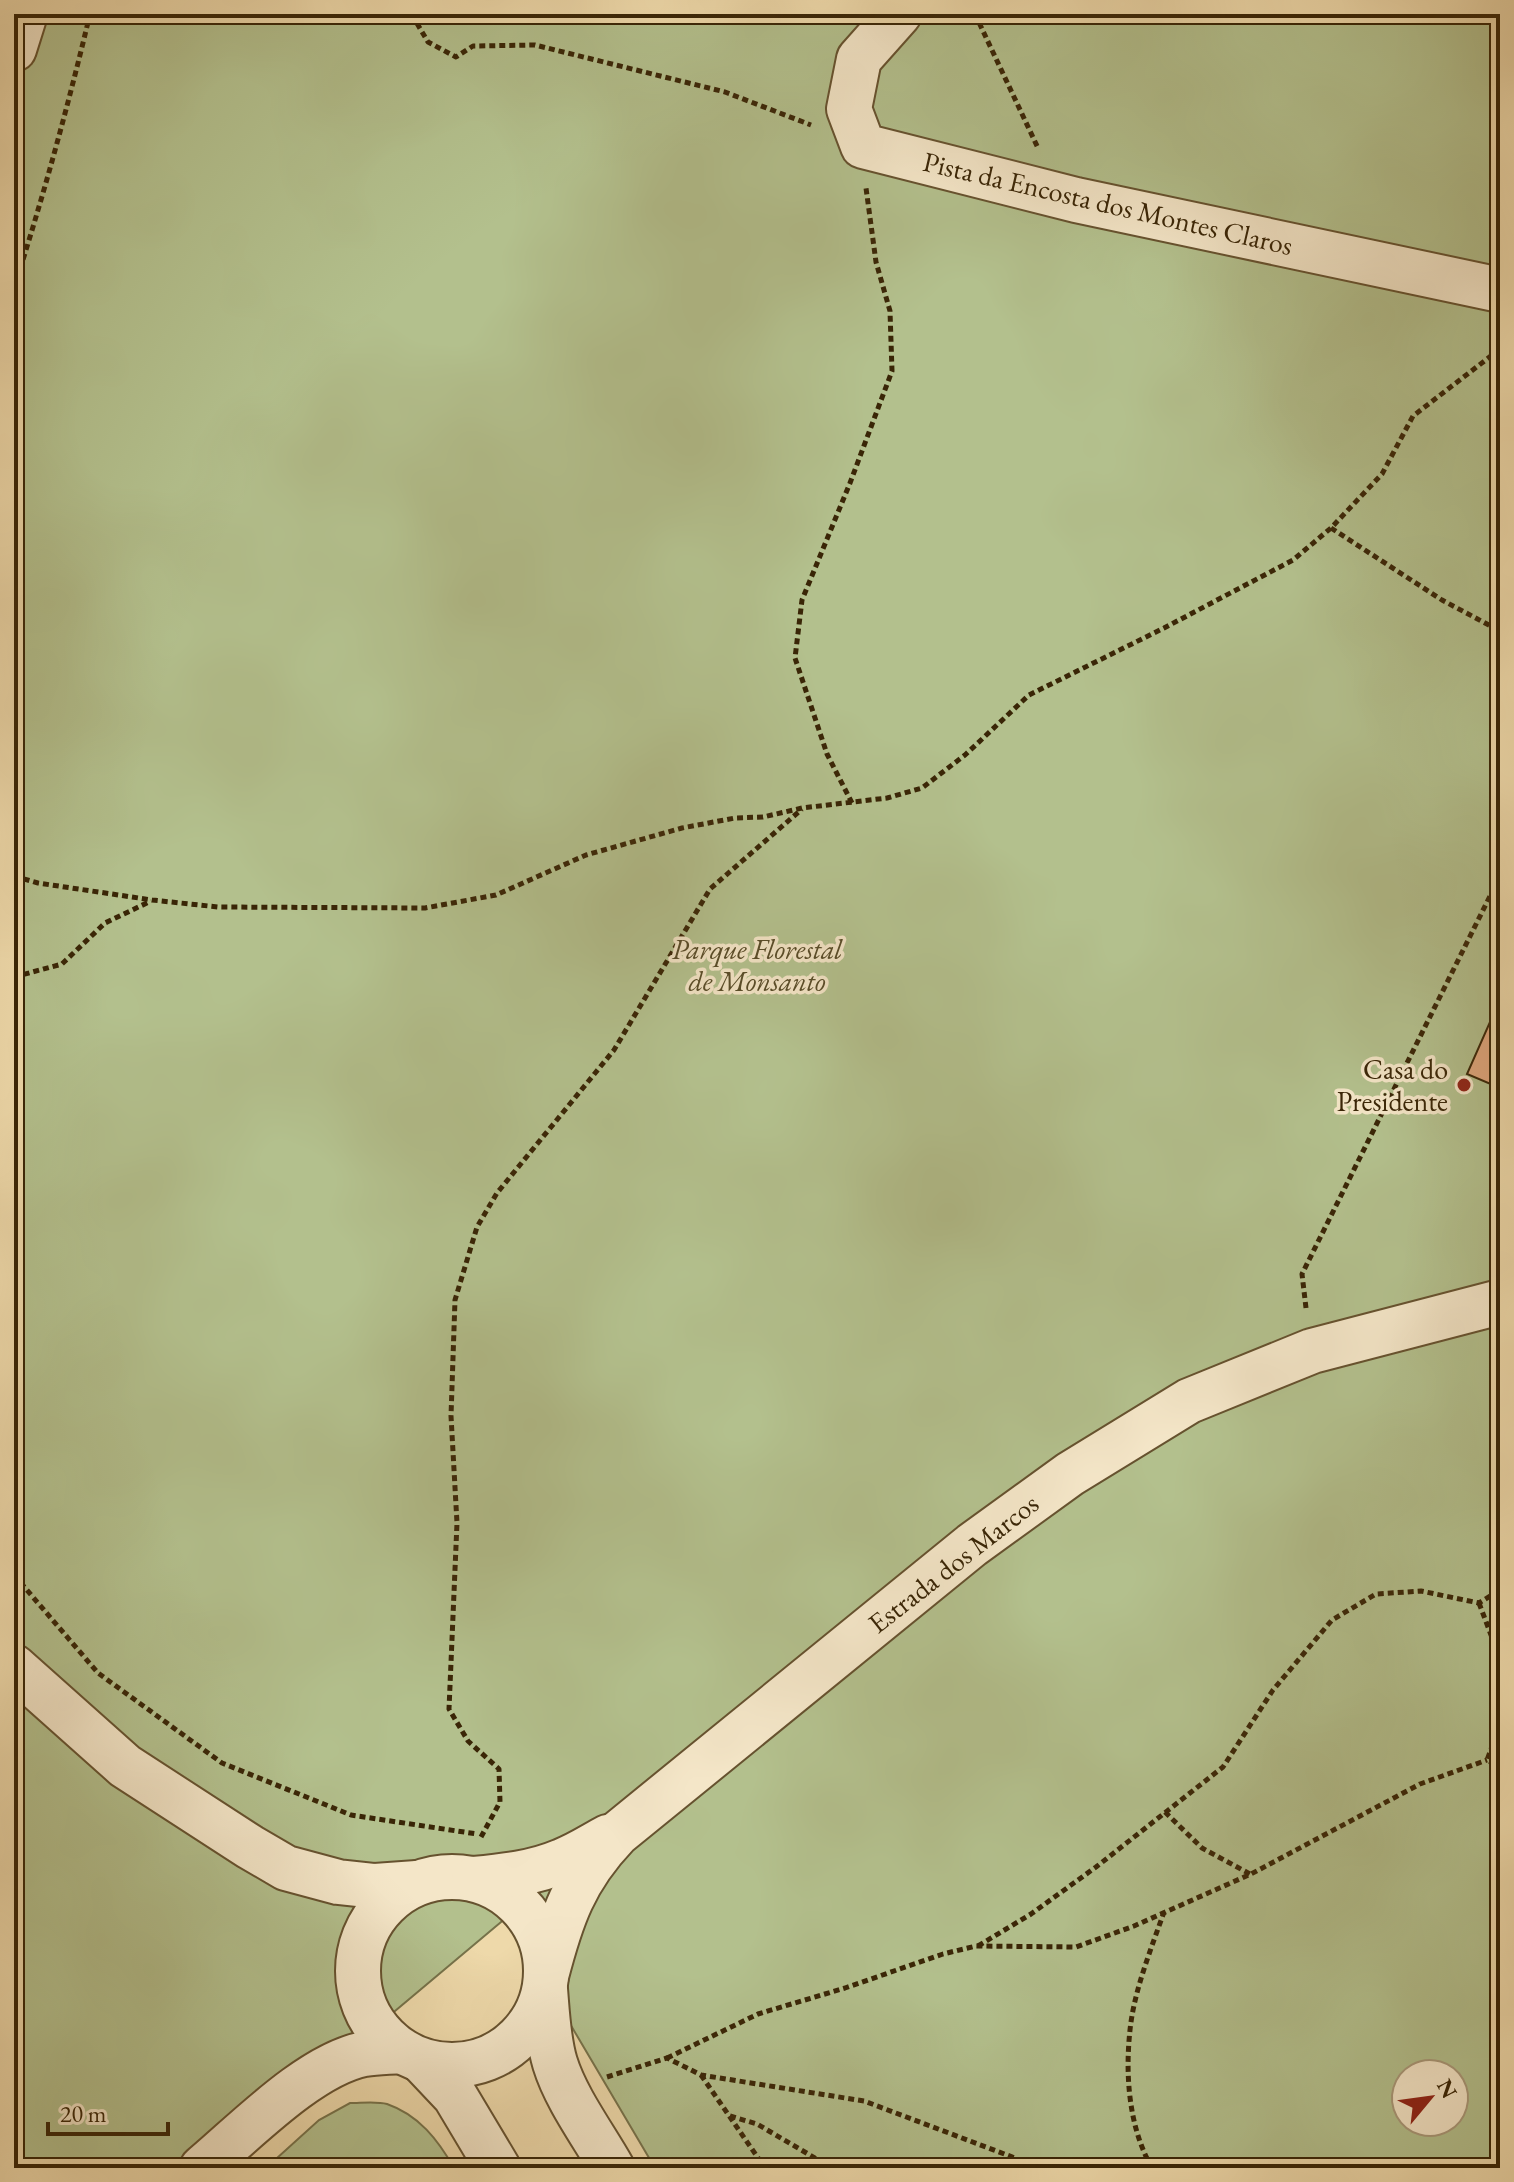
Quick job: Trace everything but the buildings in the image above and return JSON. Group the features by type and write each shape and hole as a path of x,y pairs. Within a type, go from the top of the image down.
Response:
{"street":[{"path":"14,49 25,14"},
{"path":"863,146 849,109 859,59 899,14"},
{"name":"Pista da Encosta dos Montes Claros","path":"863,146 1060,196 1500,290"},
{"name":"Estrada dos Marcos","path":"546,1982 557,1933 567,1906 604,1848 626,1826 972,1545 1070,1474 1189,1401 1312,1351 1500,1302"},
{"name":"Estrada dos Marcos","path":"14,1667 125,1766 286,1868 338,1882 375,1886 519,1874 563,1861 626,1826"},
{"path":"498,2168 455,2096 378,2031 363,2005 357,1977 360,1947 372,1920 392,1897 450,1879 507,1894 535,1927 544,1950 548,2026 556,2064 612,2168"},
{"path":"202,2168 299,2086 326,2068 362,2055 411,2056 453,2066 485,2060 513,2044 534,2019 546,1982"}],"path":[{"path":"14,288 68,106 90,14"},
{"path":"400,14 415,20 428,42 456,57 473,46 535,45 725,92 863,146 867,206 876,262 890,311 892,371 802,600 795,658 827,754 852,803"},
{"path":"975,14 1060,196"},
{"path":"14,876 38,883 218,907 425,908 496,895 586,855 682,828 735,818 763,817 802,808 887,798 922,788 965,755 1029,695 1293,560 1331,528 1382,474 1413,416 1500,349"},
{"path":"1331,528 1442,600 1500,631"},
{"path":"450,1879 482,1835 500,1802 499,1769 468,1741 449,1709 457,1523 451,1416 455,1300 477,1227 497,1193 614,1050 710,889 802,808"},
{"path":"1302,1274 1500,876"},
{"path":"14,977 62,964 105,923 152,900"},
{"path":"14,1575 98,1673 222,1763 351,1815 482,1835"},
{"path":"976,1946 1096,1867 1223,1767 1273,1690 1332,1620 1376,1594 1421,1591 1479,1603 1500,1590"},
{"path":"1479,1603 1500,1659"},
{"path":"1487,1760 1500,1725"},
{"path":"597,2081 667,2058 758,2014 943,1954 976,1946 1076,1947 1134,1926 1251,1874 1420,1784 1487,1760 1500,1767"},
{"path":"1165,1812 1202,1848 1251,1874"},
{"path":"1152,2168 1142,2152 1129,2095 1130,2029 1144,1970 1164,1912"},
{"path":"667,2058 701,2075 864,2101 1015,2158 1028,2168"},
{"path":"701,2075 765,2168"},
{"path":"730,2116 757,2124 832,2168"}],"green space":[{"name":"Parque Florestal de Monsanto","path":"14,14 1500,14 1500,2168 655,2168 507,1917 208,2168 14,2168"},
{"path":"350,2103 383,2103 409,2115 434,2138 454,2168 266,2168 319,2120"}],"place":[{"name":"Casa do Presidente","path":"1464,1085"}]}
